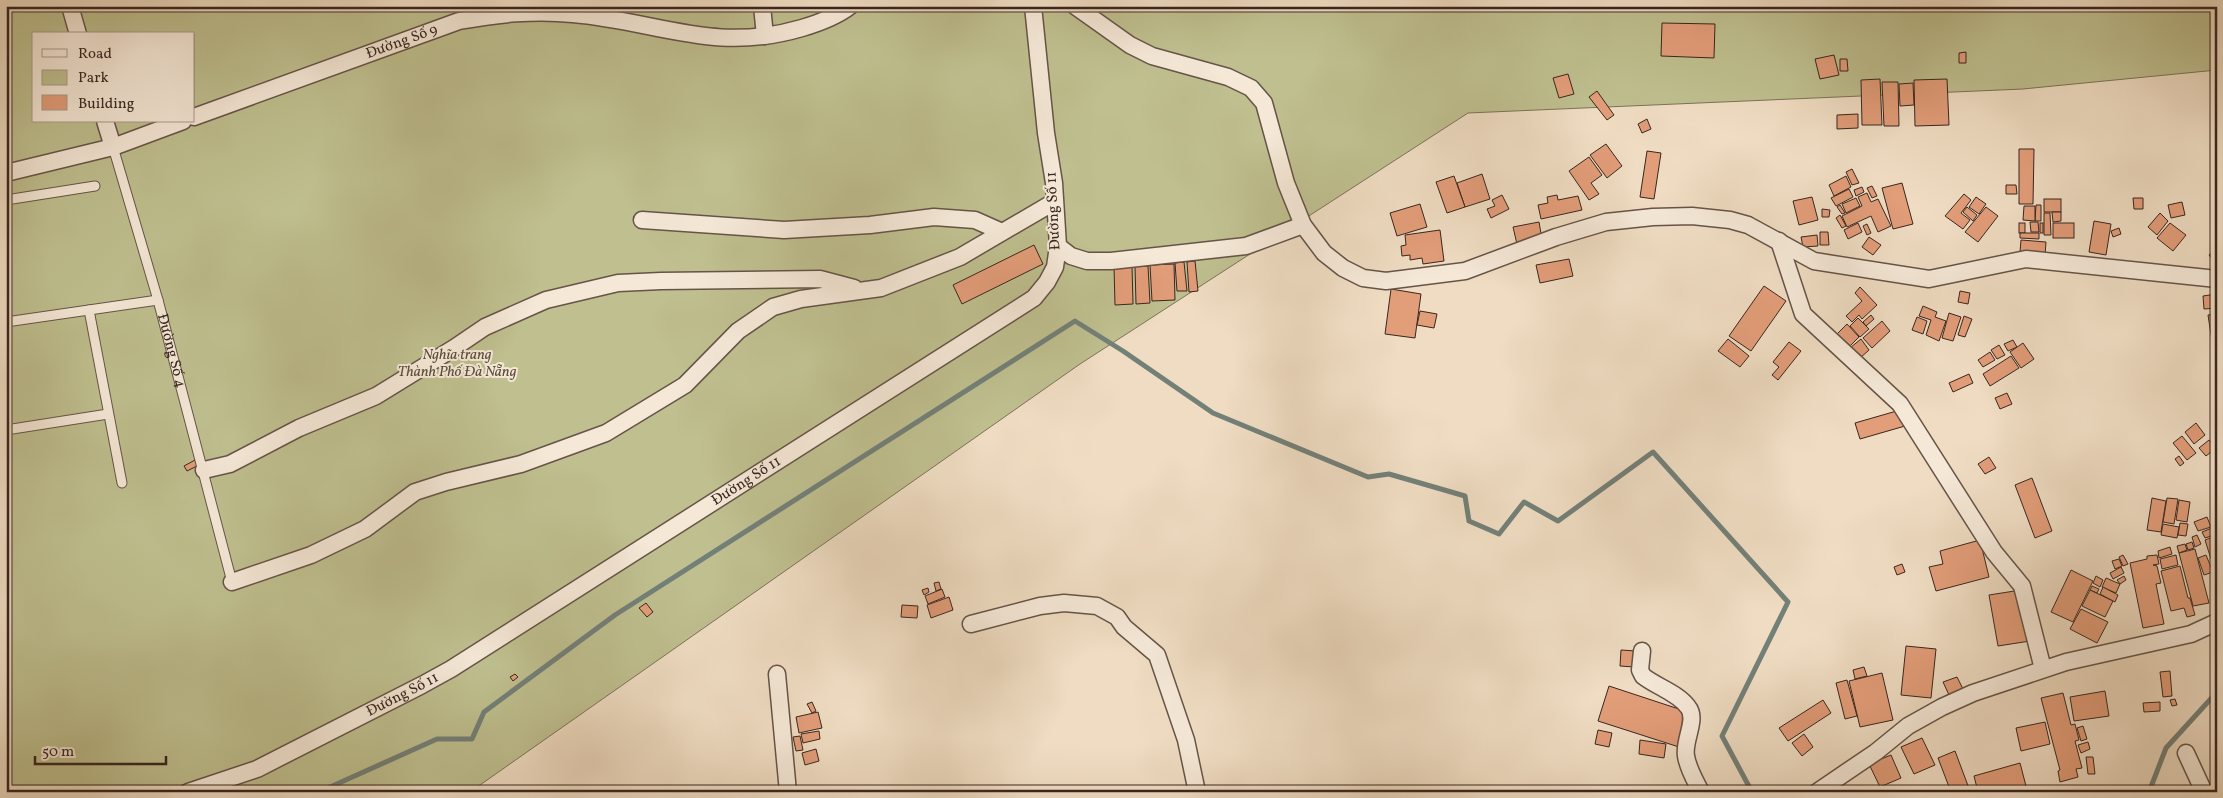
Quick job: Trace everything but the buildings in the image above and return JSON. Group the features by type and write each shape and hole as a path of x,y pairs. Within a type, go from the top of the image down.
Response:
{"street":[{"path":"70,6 77,32"},
{"path":"762,6 765,36"},
{"name":"Đường Số 9","path":"195,117 459,20 499,13 534,9 574,14 710,38 765,36 818,23 850,6"},
{"name":"Đường Số 11","path":"188,792 257,769 451,669 1034,298 1047,282 1055,267 1058,246 1054,183 1046,134 1033,6"},
{"path":"1075,6 1130,44 1152,56 1228,77 1251,88 1264,103 1286,183 1303,225 1324,253 1343,268 1363,278 1386,281 1465,271 1556,237 1606,222 1653,217 1692,216 1730,220 1748,225 1814,261 1929,279 2026,258 2217,279"},
{"name":"Đường Số 4","path":"105,122 113,147"},
{"path":"6,173 113,147 180,122"},
{"path":"232,582 311,555 365,529 415,492 446,482 521,464 606,433 685,385 738,331 774,307 801,299 881,288 960,257 1054,202"},
{"path":"642,220 784,230 870,225 934,217 975,220 1002,232"},
{"path":"1058,246 1071,256 1087,261 1110,261 1246,246 1303,225"},
{"path":"1779,241 1803,314 1900,404 1994,552 2022,586 2044,669"},
{"path":"204,470 230,464 299,428 376,396 485,327 546,300 618,283 661,281 820,280 865,290"},
{"path":"971,624 1040,606 1064,603 1097,606 1116,617 1157,655 1186,740 1197,792"},
{"path":"1817,792 1876,752 1908,726 1942,707 1973,693 2044,669 2184,636 2217,622"},
{"path":"1642,651 1640,670 1643,676 1684,701 1691,709 1691,721 1685,746 1686,756 1689,769 1701,792"},
{"path":"777,674 788,792"},
{"path":"2186,753 2204,792"}],"lane":[{"name":"Đường Số 4","path":"113,147 158,300 232,582"},
{"path":"6,200 95,186"},
{"path":"6,322 158,300"},
{"path":"89,310 122,483"},
{"path":"6,430 108,414"}],"green space":[{"name":"Nghĩa trang Thành Phố Đà Nẵng","path":"6,6 2217,6 2217,70 2023,89 1468,113 1080,364 470,792 6,792"}],"waterway":[{"path":"319,792 437,739 472,739 484,712 615,615 1075,321 1123,351 1213,413 1368,477 1389,474 1465,496 1469,521 1499,534 1524,502 1558,521 1653,452 1788,602 1722,736 1752,792"},
{"path":"2149,792 2166,748 2217,692"}]}
